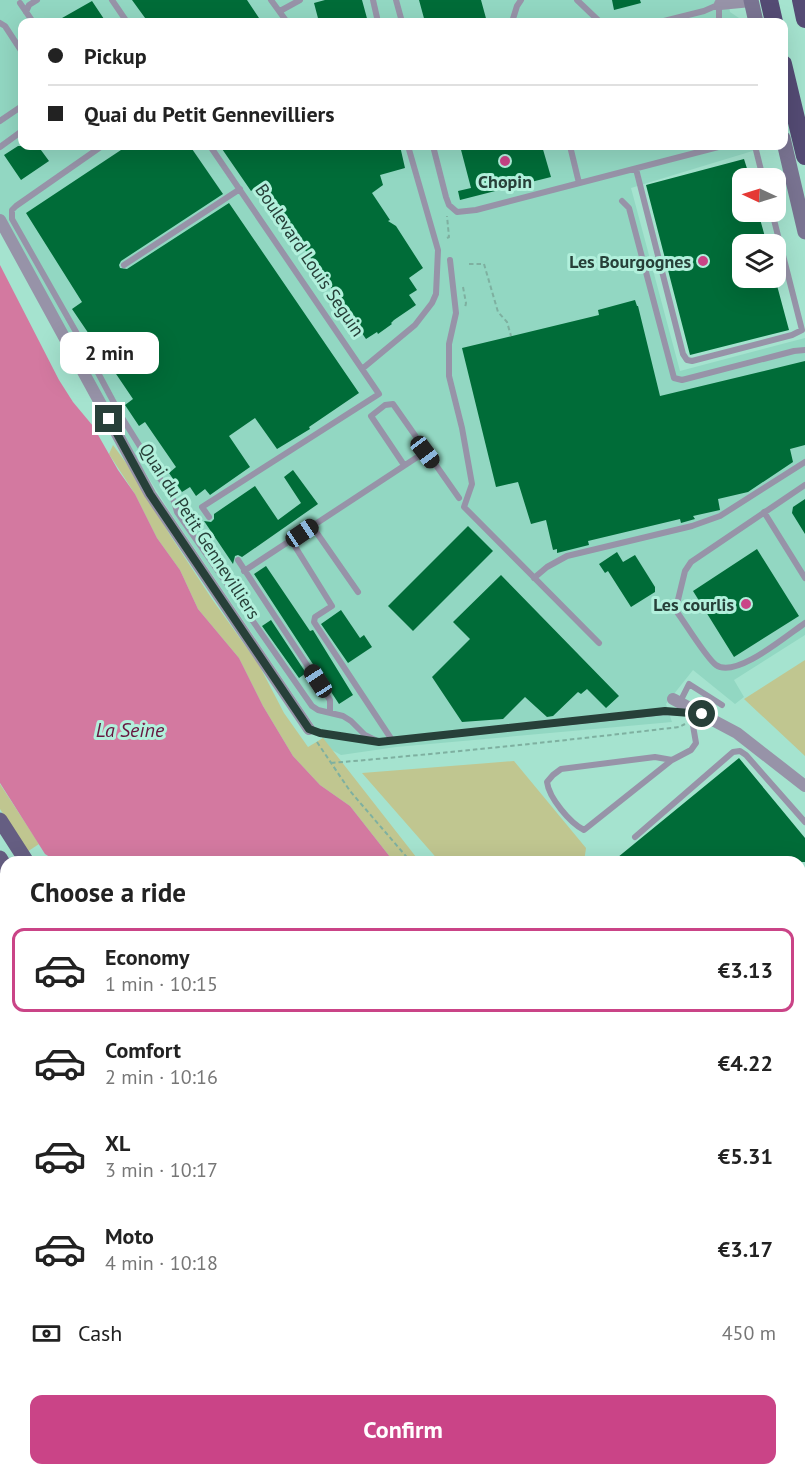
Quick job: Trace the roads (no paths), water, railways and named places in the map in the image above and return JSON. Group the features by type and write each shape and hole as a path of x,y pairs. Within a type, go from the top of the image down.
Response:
{"highway":[{"path":"769,0 773,18"},
{"path":"801,0 805,19"},
{"path":"788,85 805,156"}],"main road":[{"path":"0,820 23,856"}],"street":[{"path":"719,2 751,0 755,18"},
{"path":"786,150 805,232"},
{"name":"Quai du Petit Gennevilliers","path":"0,220 150,494 309,729"},
{"path":"676,701 697,717 737,733 805,786"}],"lane":[{"path":"26,12 29,5 37,0"},
{"path":"112,0 124,18"},
{"path":"271,0 284,18"},
{"path":"280,11 300,0"},
{"path":"373,0 377,18"},
{"path":"396,0 401,18"},
{"path":"513,18 521,0"},
{"path":"577,0 596,18"},
{"path":"676,18 704,11 719,2"},
{"path":"719,2 719,18"},
{"path":"20,3 30,18"},
{"path":"0,22 18,46"},
{"path":"0,121 18,109"},
{"path":"0,147 18,134"},
{"path":"96,150 16,206 12,210 12,219 121,416 174,501 177,512 312,706 351,721 365,735 379,742"},
{"name":"Boulevard Louis Seguin","path":"209,517 202,507 379,394 213,150"},
{"path":"362,369 415,325 436,294 438,250 409,150"},
{"path":"434,150 449,205 458,212 470,211 708,150"},
{"path":"571,150 579,183"},
{"path":"689,150 690,155"},
{"path":"756,150 760,168"},
{"path":"636,169 683,354 687,360 692,361 715,355 804,329 775,222"},
{"path":"124,265 240,189"},
{"path":"622,201 629,208 674,378 682,380 805,350"},
{"path":"450,260 456,313 449,344 449,376 462,428 472,484 464,507 599,643"},
{"path":"404,465 371,416 385,405 393,404 459,498"},
{"path":"244,570 425,452"},
{"path":"534,578 547,567 567,556 692,526 720,516 805,462"},
{"path":"805,485 691,562 686,570 676,608 714,663 726,668 742,666 805,623"},
{"path":"764,512 805,578"},
{"path":"312,526 358,592"},
{"path":"291,540 332,606 315,616 314,622 392,740"},
{"path":"238,561 330,700 330,712"},
{"path":"676,701 689,684 722,705"},
{"path":"309,729 320,733 379,742 665,711 697,717 696,744 691,750 672,760 584,830 577,827 549,794 547,782 561,769 655,757 672,760"},
{"path":"635,837 733,752 740,751 805,822"}],"water":[{"name":"La Seine","path":"0,265 59,380 73,402 93,426 118,470 135,494 157,538 180,570 198,609 239,658 263,706 293,756 320,785 350,806 389,856 48,856 0,783"}],"place":[{"name":"Chopin","path":"505,161"},
{"name":"Les Bourgognes","path":"703,261"},
{"name":"Les courlis","path":"746,604"}]}
